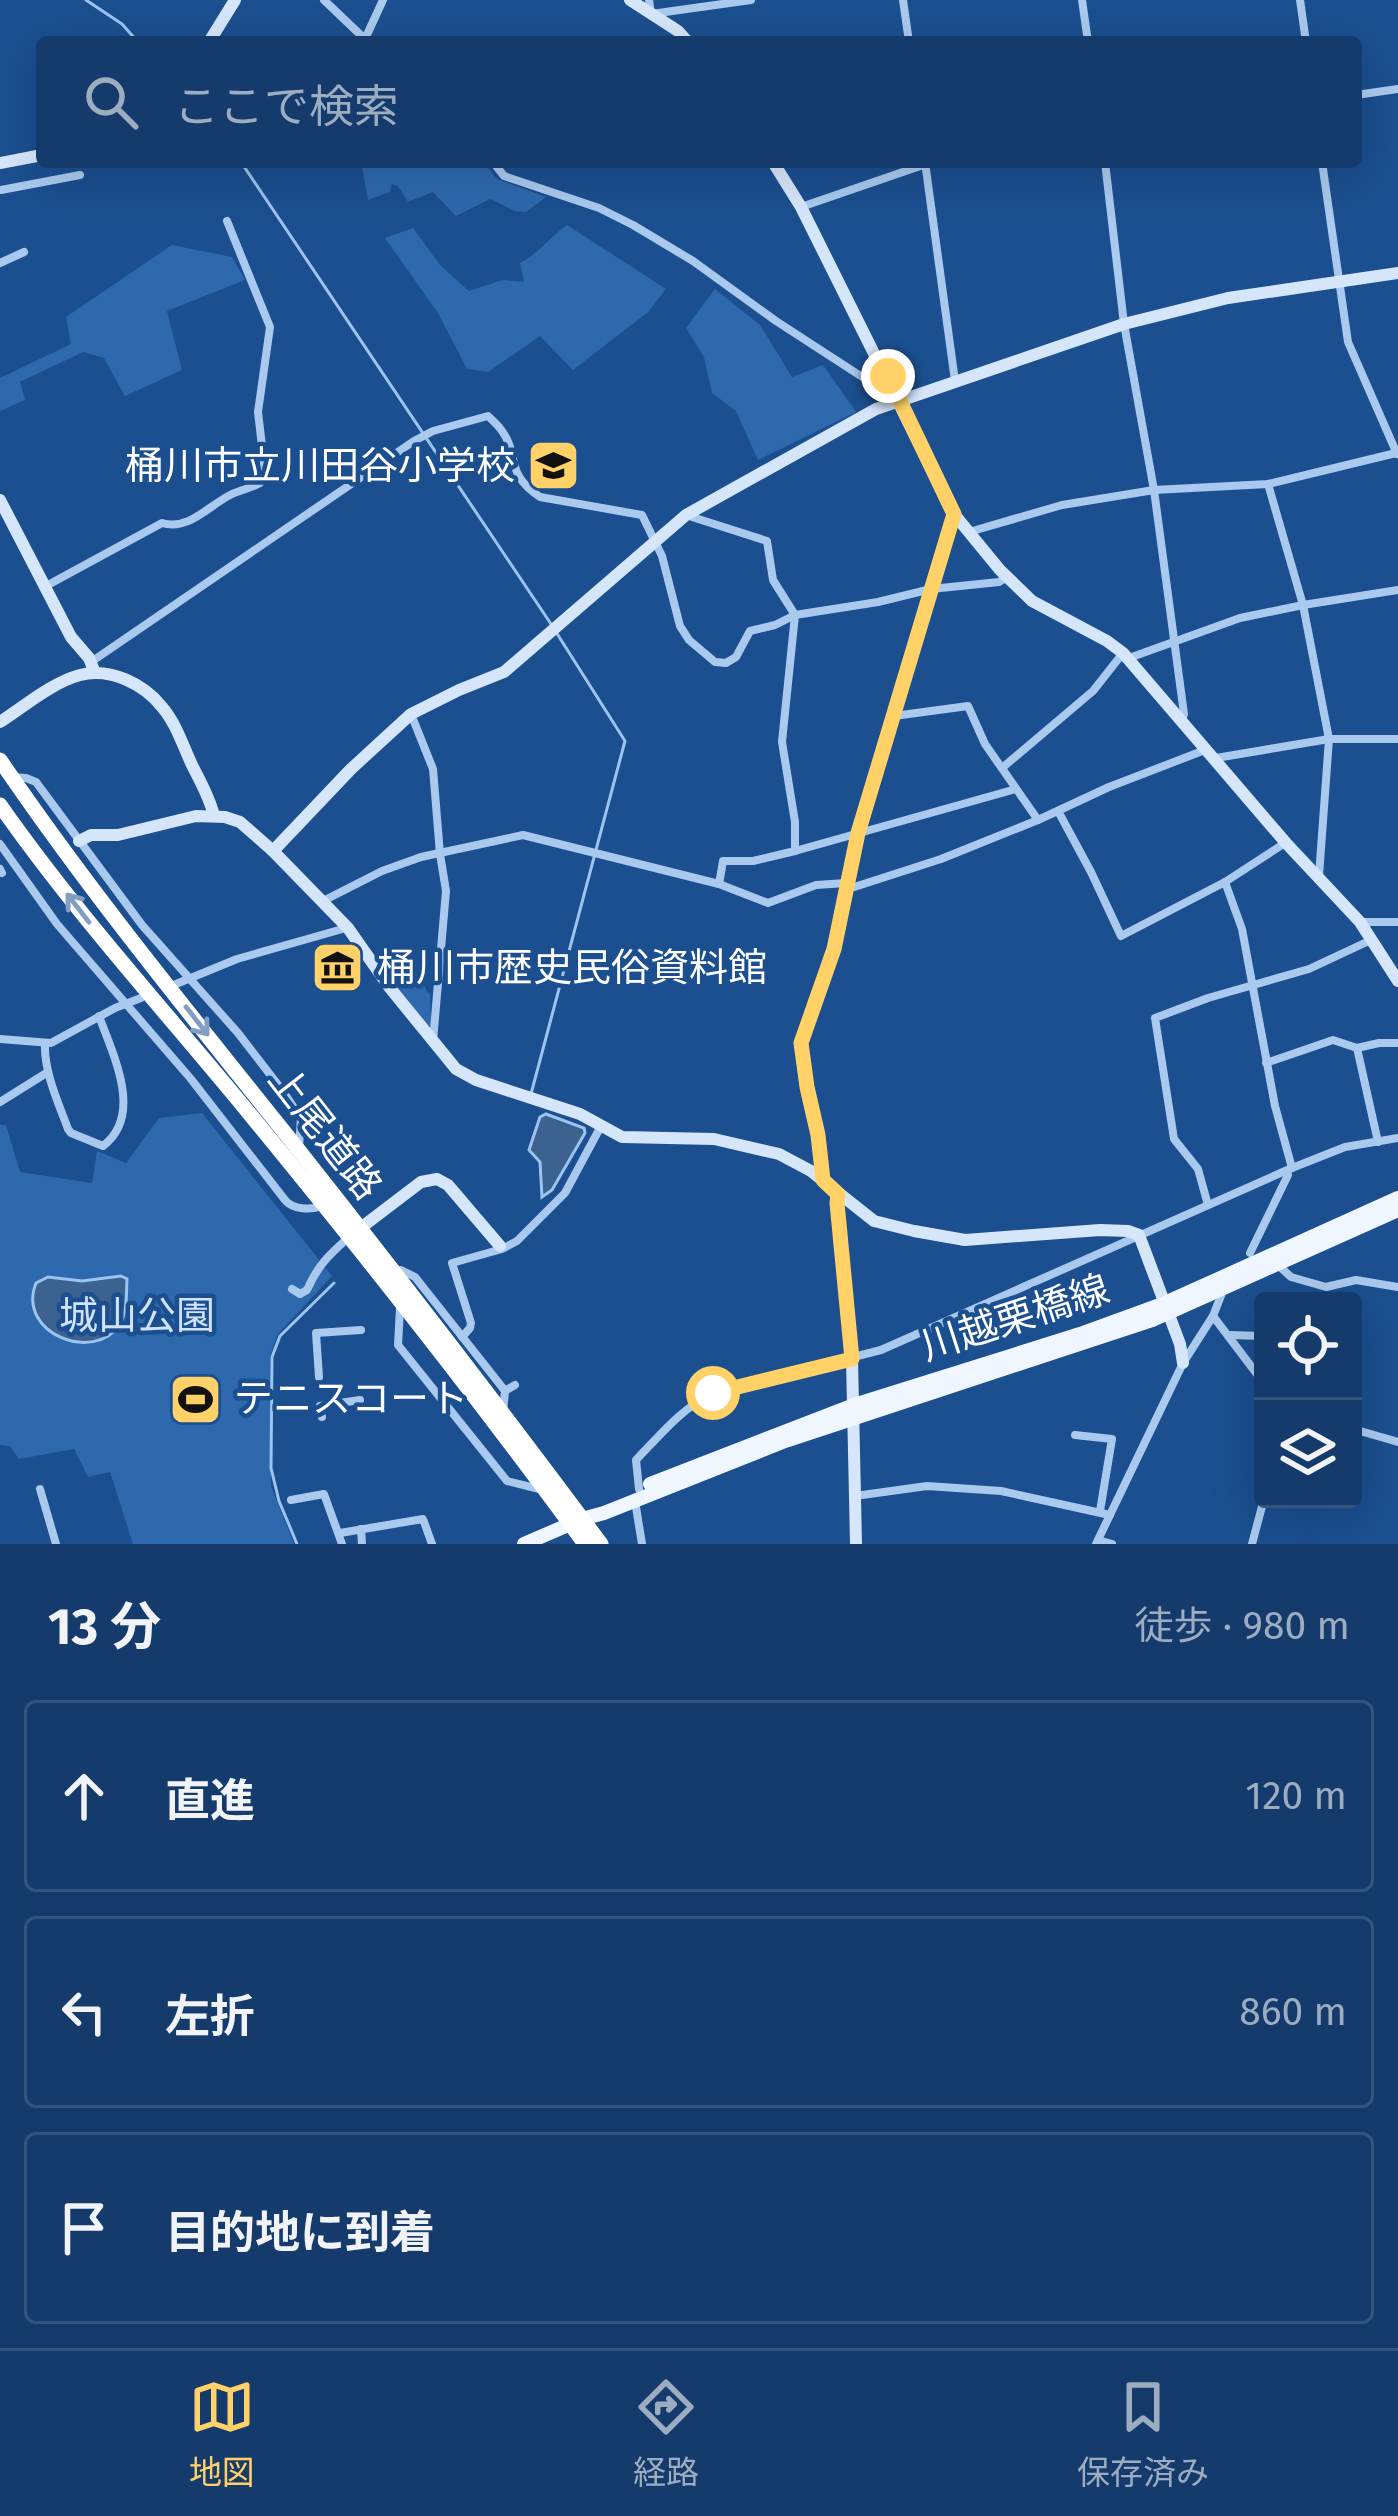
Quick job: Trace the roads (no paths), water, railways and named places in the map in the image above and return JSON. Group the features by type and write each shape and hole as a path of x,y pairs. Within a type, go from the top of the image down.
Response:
{"highway":[{"name":"上尾道路","path":"0,760 298,1150 400,1304 450,1362 545,1490 601,1544"},
{"name":"上尾道路","path":"0,805 99,934 324,1206 394,1271 503,1412 576,1521 585,1544"}],"main road":[{"name":"川越栗橋線","path":"1167,1308 1398,1198"},
{"name":"川越栗橋線","path":"524,1544 598,1506 637,1494 777,1433 854,1412 1224,1288 1398,1210"}],"street":[{"path":"213,36 235,0"},
{"path":"324,0 361,36"},
{"path":"368,36 383,0"},
{"path":"630,0 650,7 683,36"},
{"path":"650,7 751,0"},
{"path":"903,0 908,36"},
{"path":"1082,0 1087,36"},
{"path":"1300,0 1305,36"},
{"path":"1362,94 1398,89"},
{"path":"0,163 36,156"},
{"path":"498,168 504,176 599,208 633,225 873,384 888,376"},
{"path":"776,168 801,207 954,514 1032,601 1107,641 1125,656 1360,922 1398,981"},
{"path":"801,207 913,168"},
{"path":"928,168 955,382"},
{"path":"1106,168 1124,324 1175,639 1181,719"},
{"path":"969,532 1062,505 1154,490 1268,484 1397,455 1348,341 1323,168"},
{"path":"1,190 80,175"},
{"path":"45,586 162,523 184,524 260,483 265,472 258,412 269,327 227,221"},
{"path":"0,263 24,252"},
{"path":"273,850 411,715 503,672 686,515 875,409 1124,324 1228,298 1398,273"},
{"path":"0,722 93,667 414,441 433,430 488,416 505,433 514,471 540,497 642,515 662,556 680,626 715,662 736,657 750,631 795,615 1007,577"},
{"path":"1268,484 1303,604 1329,739 1318,876"},
{"path":"0,500 71,637 93,667 138,685 162,706 214,816"},
{"path":"823,1180 801,1043 834,949 858,833 954,514"},
{"path":"686,515 767,541 773,580 795,615 782,742 795,850"},
{"path":"1002,768 1094,691 1125,656 1240,618 1398,590"},
{"path":"894,716 968,706 985,744 1038,820"},
{"path":"411,715 433,769 446,901 432,1042"},
{"path":"323,901 382,871 524,835 719,884 768,903 816,885 845,887 941,859 1109,787 1210,754 1329,739 1398,739"},
{"path":"12,777 36,782 142,925 238,1033 301,1118 298,1150"},
{"path":"719,884 723,861 753,861 1016,789"},
{"path":"1058,811 1121,936 1225,882 1286,843"},
{"path":"79,841 196,816 240,822 348,928 456,1069 580,1114 622,1137 714,1138 779,1154 823,1180 874,1221 951,1238 1117,1229 1139,1235"},
{"path":"0,844 57,924 191,1079 288,1204 324,1206"},
{"path":"1225,882 1243,929 1289,1169 1250,1253"},
{"path":"1360,922 1398,922"},
{"path":"176,983 237,959 348,928"},
{"path":"1208,1205 1198,1169 1174,1139 1156,1018 1309,969 1370,940"},
{"path":"0,1039 45,1044 141,998"},
{"path":"45,1044 48,1072 71,1133 109,1144 117,1130 124,1092 99,1016"},
{"path":"1266,1063 1333,1040 1358,1048 1398,1042"},
{"path":"1358,1048 1378,1142"},
{"path":"0,1102 48,1072"},
{"path":"462,1337 471,1323 452,1263 517,1241 565,1193 601,1126"},
{"path":"642,1544 636,1460 693,1404 733,1387 852,1359 934,1328 1289,1169 1345,1148 1398,1138"},
{"path":"292,1289 300,1294 308,1290 323,1260 421,1182 433,1179 452,1189 500,1246"},
{"path":"838,1194 852,1359 856,1544"},
{"path":"1139,1235 1182,1349 1183,1363"},
{"path":"1278,1264 1291,1277 1326,1287 1356,1280 1398,1287"},
{"path":"394,1271 415,1276 505,1391 503,1412"},
{"path":"1105,1513 1224,1288"},
{"path":"400,1304 398,1345 507,1481 545,1490"},
{"path":"1213,1316 1254,1371"},
{"path":"319,1377 316,1333 361,1330"},
{"path":"1226,1335 1254,1336"},
{"path":"505,1391 515,1385"},
{"path":"322,1417 320,1406 360,1400"},
{"path":"1362,1432 1398,1442"},
{"path":"1076,1436 1112,1439 1105,1513 1097,1542 1112,1544"},
{"path":"855,1496 927,1486 1001,1491 1105,1513"},
{"path":"40,1489 56,1544"},
{"path":"290,1499 324,1494 342,1544"},
{"path":"1252,1544 1262,1508"},
{"path":"340,1533 424,1520 432,1544"},
{"path":"362,1529 362,1544"}],"waterway":[{"path":"86,0 133,36"},
{"path":"245,168 551,624"},
{"path":"531,1094 625,741 556,632"},
{"path":"297,1544 271,1468 272,1357 280,1336 334,1283"}],"place":[{"name":"桶川市立川田谷小学校","path":"554,466"},
{"name":"桶川市歴史民俗資料館","path":"338,968"},
{"name":"テニスコート","path":"195,1399"}],"park label":[{"name":"城山公園","path":"137,1316"}]}
